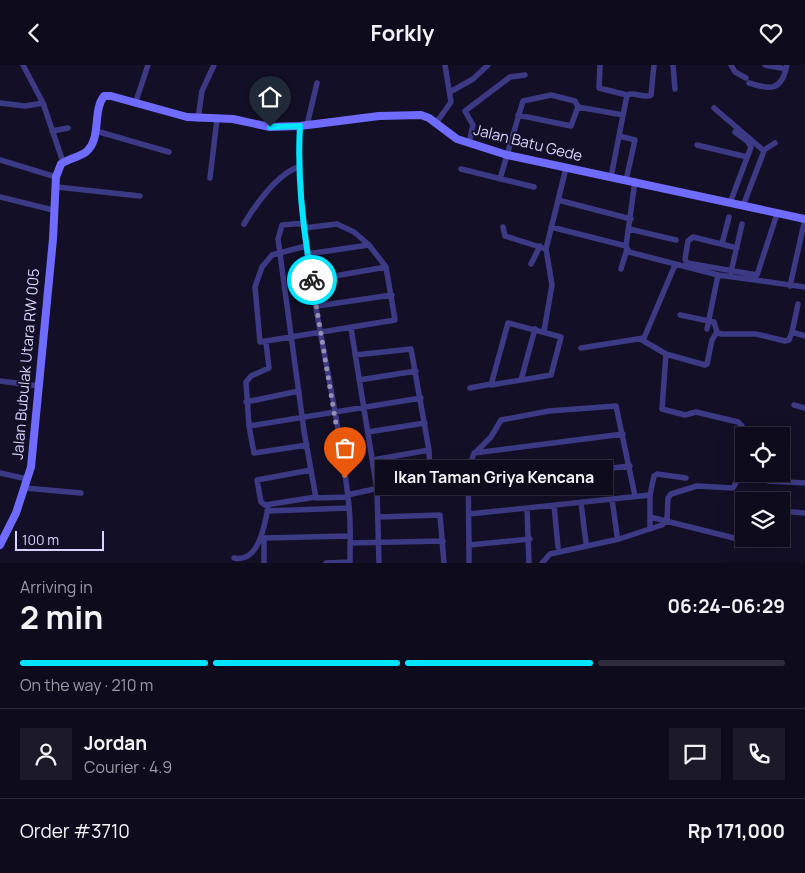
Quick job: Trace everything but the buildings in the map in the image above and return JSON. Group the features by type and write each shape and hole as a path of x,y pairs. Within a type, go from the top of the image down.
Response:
{"street":[{"path":"0,160 56,177 63,162 43,103 23,65"},
{"path":"135,104 148,65"},
{"path":"198,119 202,91 214,65"},
{"path":"436,123 450,105 450,92 445,65"},
{"path":"450,92 473,79 488,65"},
{"path":"600,65 599,87 627,95 647,97 651,95 654,65"},
{"path":"672,65 675,89"},
{"path":"731,65 735,72 748,81 762,87 772,88 778,86 783,80 786,67 764,65"},
{"path":"469,143 473,125 465,111 510,77 524,75"},
{"path":"316,83 304,125 299,167 307,254 348,496 350,539 350,563 326,563"},
{"path":"500,179 518,115 523,101 543,95 575,101 578,107 571,126 518,115"},
{"path":"611,177 627,95"},
{"name":"Jalan Batu Gede","path":"63,162 85,153 90,146 96,131 100,102 104,96 198,119 248,121 270,127 416,114 426,116 452,137 507,155 805,219"},
{"path":"0,103 25,106 43,103"},
{"path":"578,107 623,115"},
{"path":"714,108 764,150"},
{"path":"210,178 217,119"},
{"path":"52,131 68,129"},
{"path":"96,131 169,152"},
{"path":"730,203 750,144 735,132"},
{"path":"619,136 635,140 626,180"},
{"path":"743,206 764,150 775,143"},
{"path":"697,145 747,157"},
{"path":"244,224 258,203 275,185 287,173 299,167"},
{"path":"531,264 543,247 551,227 566,168"},
{"path":"461,169 534,187"},
{"name":"Jalan Bubulak Utara RW 005","path":"0,545 16,513 27,479 40,386 53,239 53,210 57,187 56,177"},
{"path":"621,269 626,248 635,181"},
{"path":"57,187 140,196"},
{"path":"0,197 53,210"},
{"path":"558,201 630,219"},
{"path":"737,247 691,237 688,241 685,259 687,263 754,276 759,273 777,214"},
{"path":"722,244 729,217"},
{"path":"790,286 805,219"},
{"path":"306,246 279,252 268,260 255,287 259,340 266,342 291,338 351,328 395,320 386,267 369,245 354,232 338,224 282,225 278,239 279,252 291,338 299,391 302,418 316,497"},
{"path":"731,272 742,224"},
{"path":"504,227 504,235 543,247"},
{"path":"551,227 626,248 632,253 675,265 718,275 805,287"},
{"path":"629,229 676,241"},
{"path":"307,254 369,245"},
{"path":"543,247 552,285 544,331"},
{"path":"642,340 646,336 675,265"},
{"path":"312,280 386,267"},
{"path":"707,329 718,275"},
{"path":"317,306 392,295"},
{"path":"717,332 756,334 785,341 789,340 798,304"},
{"path":"582,348 642,340 666,354 706,365 712,340 717,332 716,324 680,315"},
{"path":"470,388 552,374 562,339 560,336 544,331 508,324 491,384"},
{"path":"351,328 377,490 378,563"},
{"path":"521,380 535,329"},
{"path":"792,332 805,336"},
{"path":"266,342 270,366 248,379 245,386 252,452 307,445"},
{"path":"268,508 316,497 320,499 348,496 430,478 429,450 425,423 410,348 355,355"},
{"path":"666,354 661,408 685,415 696,412 740,424 742,427"},
{"path":"359,380 416,371"},
{"path":"0,381 40,386"},
{"path":"246,401 299,391"},
{"path":"249,426 421,398"},
{"path":"794,405 805,408"},
{"path":"469,563 468,466 474,453 491,437 500,420 549,411 616,406 635,496"},
{"path":"368,432 425,423"},
{"path":"474,453 623,434"},
{"path":"373,460 429,450"},
{"path":"468,484 630,466"},
{"path":"311,470 258,479 261,502 268,508 349,508"},
{"path":"0,473 27,479"},
{"path":"650,527 650,495 656,475 686,478"},
{"path":"542,563 545,557 550,554 638,535 662,525 667,520 670,494 696,486 732,489 737,482"},
{"path":"787,482 805,483"},
{"path":"25,488 81,493"},
{"path":"469,514 650,495"},
{"path":"612,499 617,535"},
{"path":"581,503 586,543"},
{"path":"554,505 558,547"},
{"path":"264,563 263,538 268,508"},
{"path":"527,508 530,539 529,563"},
{"path":"790,512 805,513"},
{"path":"378,517 439,514 442,518 444,563"},
{"path":"650,517 735,538"},
{"path":"263,538 350,539 378,542 443,541"},
{"path":"234,558 244,561 248,559 263,538"},
{"path":"469,545 530,539"}],"way so far":[{"path":"312,280 345,478"}],"place":[{"name":"Ikan Taman Griya Kencana","path":"345,478"}],"route":[{"path":"270,127 300,126 299,167 304,228 312,280"}]}
